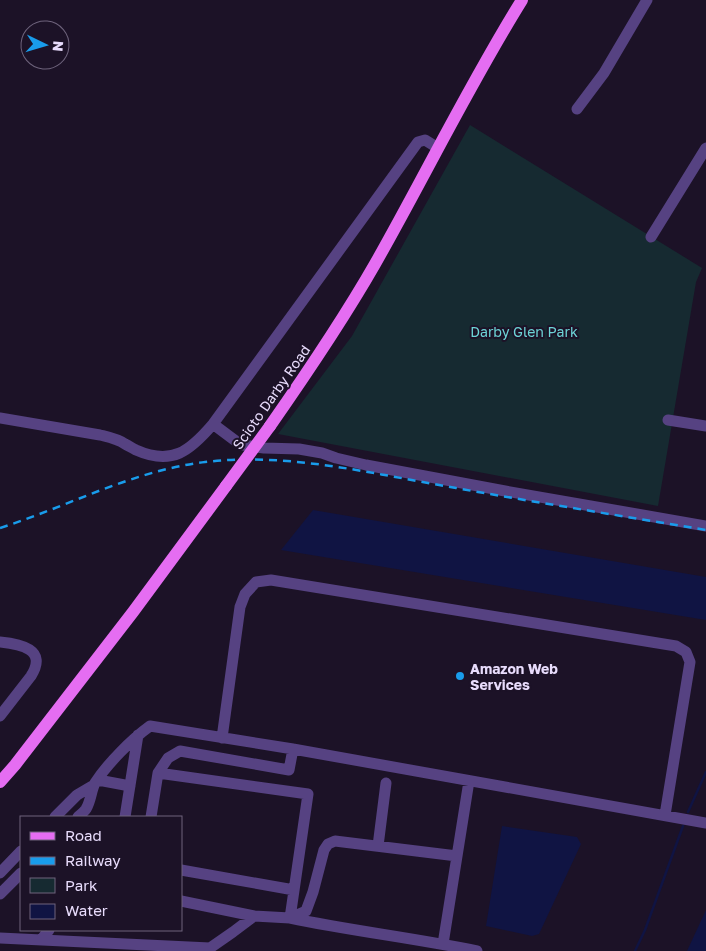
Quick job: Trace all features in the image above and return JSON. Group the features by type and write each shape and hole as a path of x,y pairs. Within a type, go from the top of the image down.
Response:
{"main road":[{"name":"Scioto Darby Road","path":"0,782 133,612 270,426 326,344 374,265 493,48 522,0"}],"street":[{"path":"577,109 604,73 648,0"},
{"path":"0,418 100,435 124,443 142,452 162,456 173,455 188,449 213,424 418,142 425,140 438,148"},
{"path":"651,238 702,165 706,148"},
{"path":"668,420 706,426"},
{"path":"213,424 243,445 299,449 322,453 366,465 706,526"},
{"path":"222,738 240,607 245,594 256,582 271,580 676,646 686,652 690,662 665,815"},
{"path":"0,642 29,648 35,655 36,662 31,676 0,716"},
{"path":"56,816 77,795 96,782 138,735 150,726 293,749 706,823"},
{"path":"125,816 138,735"},
{"path":"151,816 158,773 168,758 180,752 289,770 293,749"},
{"path":"158,773 308,794 290,918"},
{"path":"443,944 469,781"},
{"path":"96,782 130,786"},
{"path":"79,816 86,809 96,782"},
{"path":"378,846 386,783"},
{"path":"290,918 306,911 324,850 328,844 335,841 457,856"},
{"path":"0,873 20,852"},
{"path":"182,870 294,890"},
{"path":"0,894 20,874"},
{"path":"182,901 254,916 290,918 326,926 477,951"},
{"path":"0,938 210,948 254,916"},
{"path":"41,940 48,931"}],"green space":[{"name":"Darby Glen Park","path":"470,125 702,268 696,282 658,506 278,434 352,336"}],"water":[{"path":"313,510 706,577 706,620 281,550"},
{"path":"502,826 577,837 581,844 539,934 532,936 486,926"},
{"path":"706,910 706,951 687,951"}],"waterway":[{"path":"688,812 706,772"},
{"path":"635,951 645,930 683,826"}],"railway":[{"path":"0,528 152,473 205,462 268,460 331,466 706,530"}],"place":[{"name":"Amazon Web Services","path":"460,676"}]}
